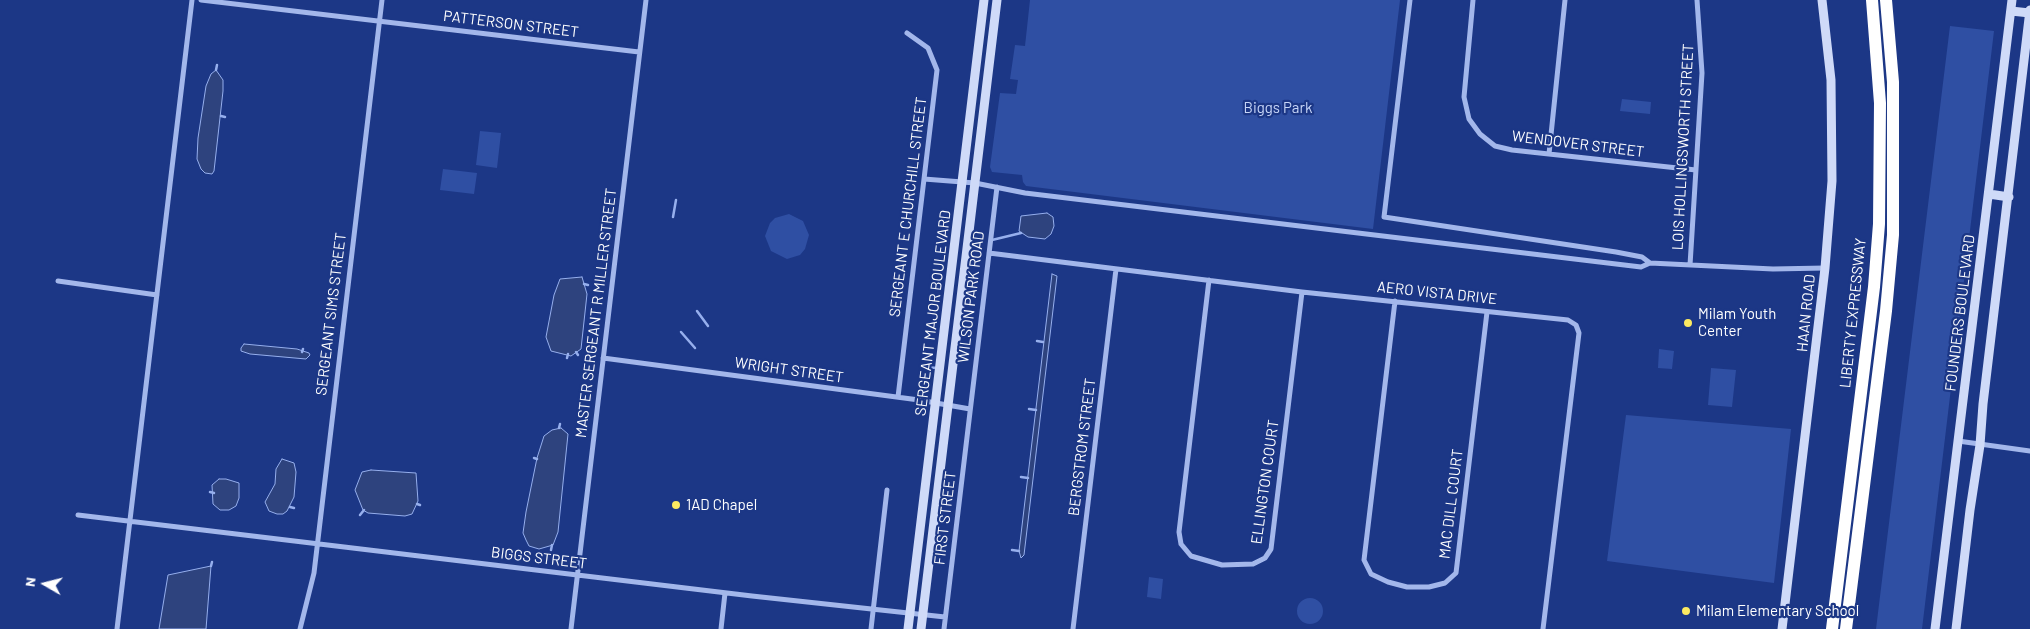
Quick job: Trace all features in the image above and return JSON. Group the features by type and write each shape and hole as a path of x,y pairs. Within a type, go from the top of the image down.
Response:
{"highway":[{"name":"LIBERTY EXPRESSWAY","path":"1832,629 1874,287 1879,224 1880,103 1872,0"},
{"name":"LIBERTY EXPRESSWAY","path":"1846,629 1886,311 1893,235 1893,82 1886,0"}],"street":[{"path":"117,629 192,0"},
{"name":"PATTERSON STREET","path":"201,0 640,52"},
{"name":"SERGEANT SIMS STREET","path":"300,629 314,573 382,0"},
{"name":"MASTER SERGEANT R MILLER STREET","path":"571,629 646,0"},
{"name":"SERGEANT MAJOR BOULEVARD","path":"908,629 937,403 984,0"},
{"name":"SERGEANT MAJOR BOULEVARD","path":"920,629 949,406 997,0"},
{"path":"1410,0 1384,217 1616,252 1642,257 1650,262 1774,269 1825,268"},
{"name":"WENDOVER STREET","path":"1473,0 1464,97 1469,119 1480,134 1495,146 1512,150 1696,170"},
{"path":"1549,154 1565,0"},
{"name":"LOIS HOLLINGSWORTH STREET","path":"1690,265 1702,73 1697,0"},
{"name":"HAAN ROAD","path":"1782,629 1825,268 1832,181 1831,80 1822,0"},
{"name":"FOUNDERS BOULEVARD","path":"1935,629 2012,0"},
{"path":"1956,629 1980,444 1983,404 2030,12 2011,11"},
{"name":"SERGEANT E CHURCHILL STREET","path":"898,398 937,70 928,48 907,33"},
{"path":"924,179 997,187 1025,193 1631,266 1641,267 1650,262"},
{"name":"WILSON PARK ROAD","path":"970,410 997,187"},
{"path":"1989,194 2009,197"},
{"name":"AERO VISTA DRIVE","path":"989,253 1302,292 1568,320 1576,325 1579,333 1543,629"},
{"name":"BERGSTROM STREET","path":"1073,629 1116,269"},
{"name":"ELLINGTON COURT","path":"1209,280 1179,532 1181,544 1191,556 1222,565 1253,564 1265,558 1271,549 1302,292"},
{"path":"58,281 157,295"},
{"name":"MAC DILL COURT","path":"1395,301 1364,560 1371,574 1388,582 1407,587 1429,587 1445,583 1456,572 1487,312"},
{"name":"WRIGHT STREET","path":"604,358 937,403 970,410"},
{"name":"FIRST STREET","path":"944,629 970,410"},
{"path":"1958,441 2030,451"},
{"path":"870,629 887,490"},
{"name":"BIGGS STREET","path":"78,515 725,593 946,617"},
{"path":"721,629 725,593"}],"green space":[{"name":"Biggs Park","path":"1030,0 1400,0 1373,229 1026,186 1022,175 992,172 990,167 1000,93 1016,94 1018,80 1010,79 1015,45 1025,46"},
{"path":"1950,26 1994,31 1922,629 1876,629"},
{"path":"1622,99 1651,102 1650,114 1620,111"},
{"path":"480,131 501,133 497,168 476,165"},
{"path":"443,169 477,173 474,194 440,190"},
{"path":"789,214 803,221 809,235 805,249 800,255 787,259 771,251 765,236 770,223 775,218"},
{"path":"1659,349 1674,351 1672,369 1658,368"},
{"path":"1711,368 1736,370 1732,407 1708,405"},
{"path":"1626,415 1791,429 1774,583 1607,561"},
{"path":"1149,577 1163,579 1161,599 1147,597"},
{"path":"1310,598 1319,602 1323,611 1319,620 1310,624 1301,620 1297,611 1301,602"}],"shaded area":[{"path":"216,70 223,80 223,91 214,171 212,174 205,173 201,169 197,159 198,138 206,86 211,74"},
{"path":"1047,213 1053,217 1054,226 1051,234 1045,239 1028,237 1019,231 1021,216"},
{"path":"1052,274 1057,276 1024,555 1021,558 1019,551"},
{"path":"582,277 587,294 581,349 571,356 551,351 546,337 554,295 560,279"},
{"path":"244,344 297,349 310,355 306,359 250,354 241,351"},
{"path":"561,428 568,434 558,532 553,545 539,549 529,546 523,533 526,512 537,458 544,436 552,430"},
{"path":"282,459 294,463 296,472 294,497 287,511 283,514 277,514 269,511 265,502 275,484 276,469"},
{"path":"371,470 416,473 418,501 412,514 405,516 368,513 363,510 355,490 362,472"},
{"path":"219,479 239,483 239,498 236,506 229,510 220,510 213,504 212,485"},
{"path":"211,566 206,629 159,629 168,575"}],"waterway":[{"path":"216,70 217,65"},
{"path":"221,116 225,117"},
{"path":"673,217 676,200"},
{"path":"992,240 1021,233"},
{"path":"584,284 588,285"},
{"path":"697,311 708,326"},
{"path":"681,332 695,348"},
{"path":"1037,341 1043,342"},
{"path":"567,358 568,354"},
{"path":"922,367 938,368"},
{"path":"1029,409 1036,410"},
{"path":"559,428 560,424"},
{"path":"1021,477 1028,478"},
{"path":"210,492 214,493"},
{"path":"290,507 294,508"},
{"path":"360,515 364,510"},
{"path":"551,550 552,545"},
{"path":"1012,550 1019,551"},
{"path":"211,566 212,562"}],"place":[{"name":"Milam Youth Center","path":"1688,323"},
{"name":"1AD Chapel","path":"676,505"},
{"name":"Milam Elementary School","path":"1686,611"}]}
